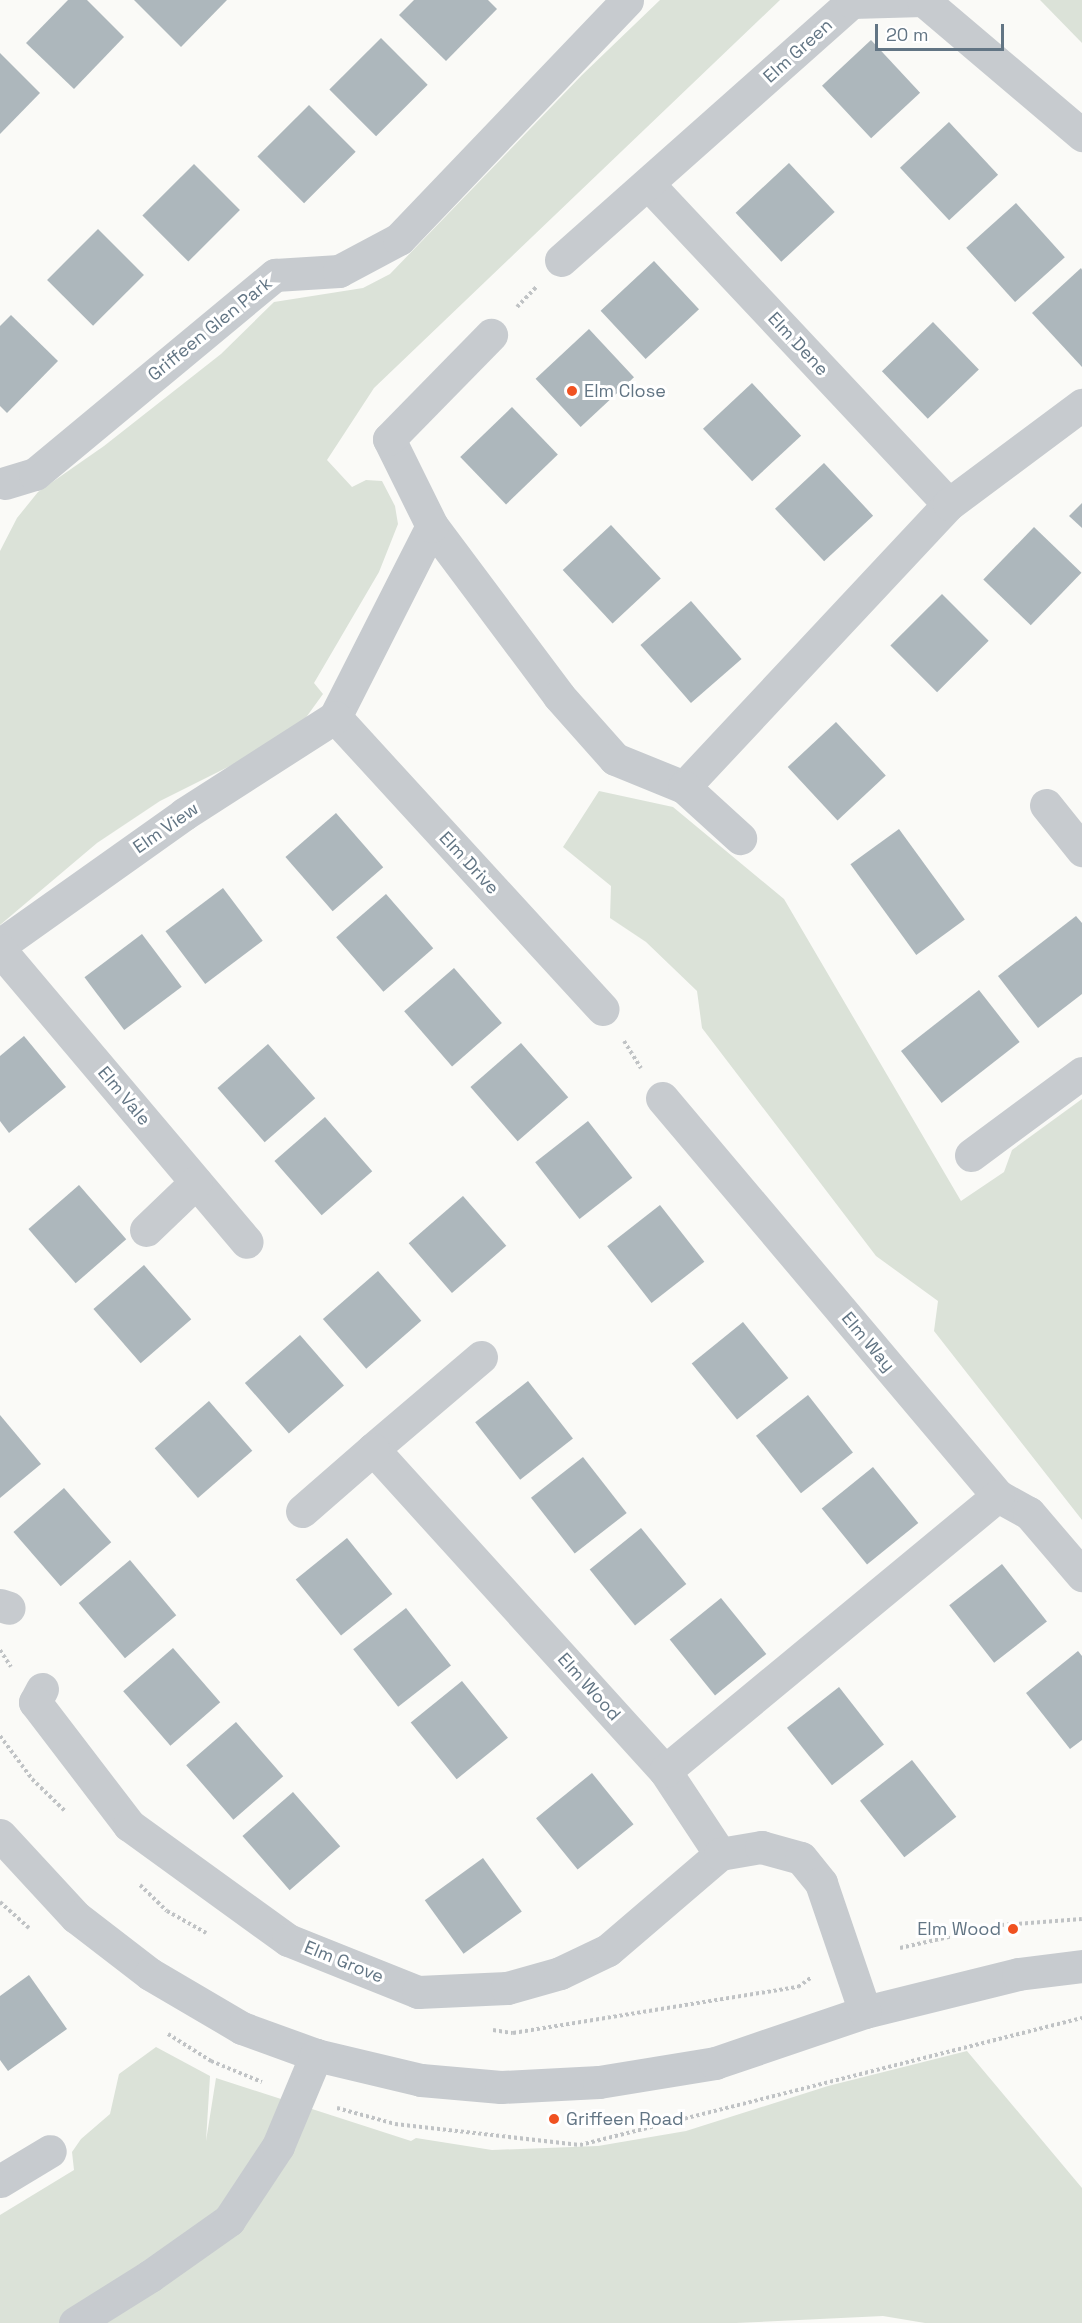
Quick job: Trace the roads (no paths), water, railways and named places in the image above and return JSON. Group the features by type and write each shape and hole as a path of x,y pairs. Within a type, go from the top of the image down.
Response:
{"street":[{"name":"Griffeen Glen Park","path":"2,487 35,474 275,275 339,271 399,239 627,0"},
{"name":"Elm Green","path":"561,260 852,2 923,0 1082,135"},
{"name":"Elm Dene","path":"648,184 949,504"},
{"path":"491,334 389,439 432,526 559,696 615,759 684,787 740,838"},
{"path":"684,787 949,504 1082,405"},
{"path":"335,717 432,526"},
{"name":"Elm View","path":"0,945 183,814 335,717"},
{"name":"Elm Drive","path":"335,717 603,1009"},
{"path":"1046,805 1082,850"},
{"name":"Elm Vale","path":"0,950 247,1242"},
{"path":"970,1155 1082,1073"},
{"name":"Elm Way","path":"662,1098 998,1496 1029,1513 1082,1575"},
{"path":"146,1230 196,1182"},
{"path":"302,1511 481,1357"},
{"name":"Elm Wood","path":"373,1449 665,1771 720,1854"},
{"path":"665,1771 998,1496"},
{"name":"Elm Grove","path":"42,1689 35,1702 129,1825 288,1940 418,1992 507,1988 560,1973 608,1950 720,1854"},
{"path":"0,1835 76,1917 150,1974 242,2028 316,2055 421,2080 501,2087 599,2082 714,2063 865,2012 1018,1974 1082,1966"},
{"path":"720,1854 761,1847 801,1858 821,1883 865,2012"},
{"path":"75,2323 150,2276 229,2220 278,2146 316,2055"},
{"path":"0,2181 50,2151"}],"place":[{"name":"Elm Close","path":"572,391"},
{"name":"Elm Wood","path":"1013,1929"},
{"name":"Griffeen Road","path":"554,2119"}]}
